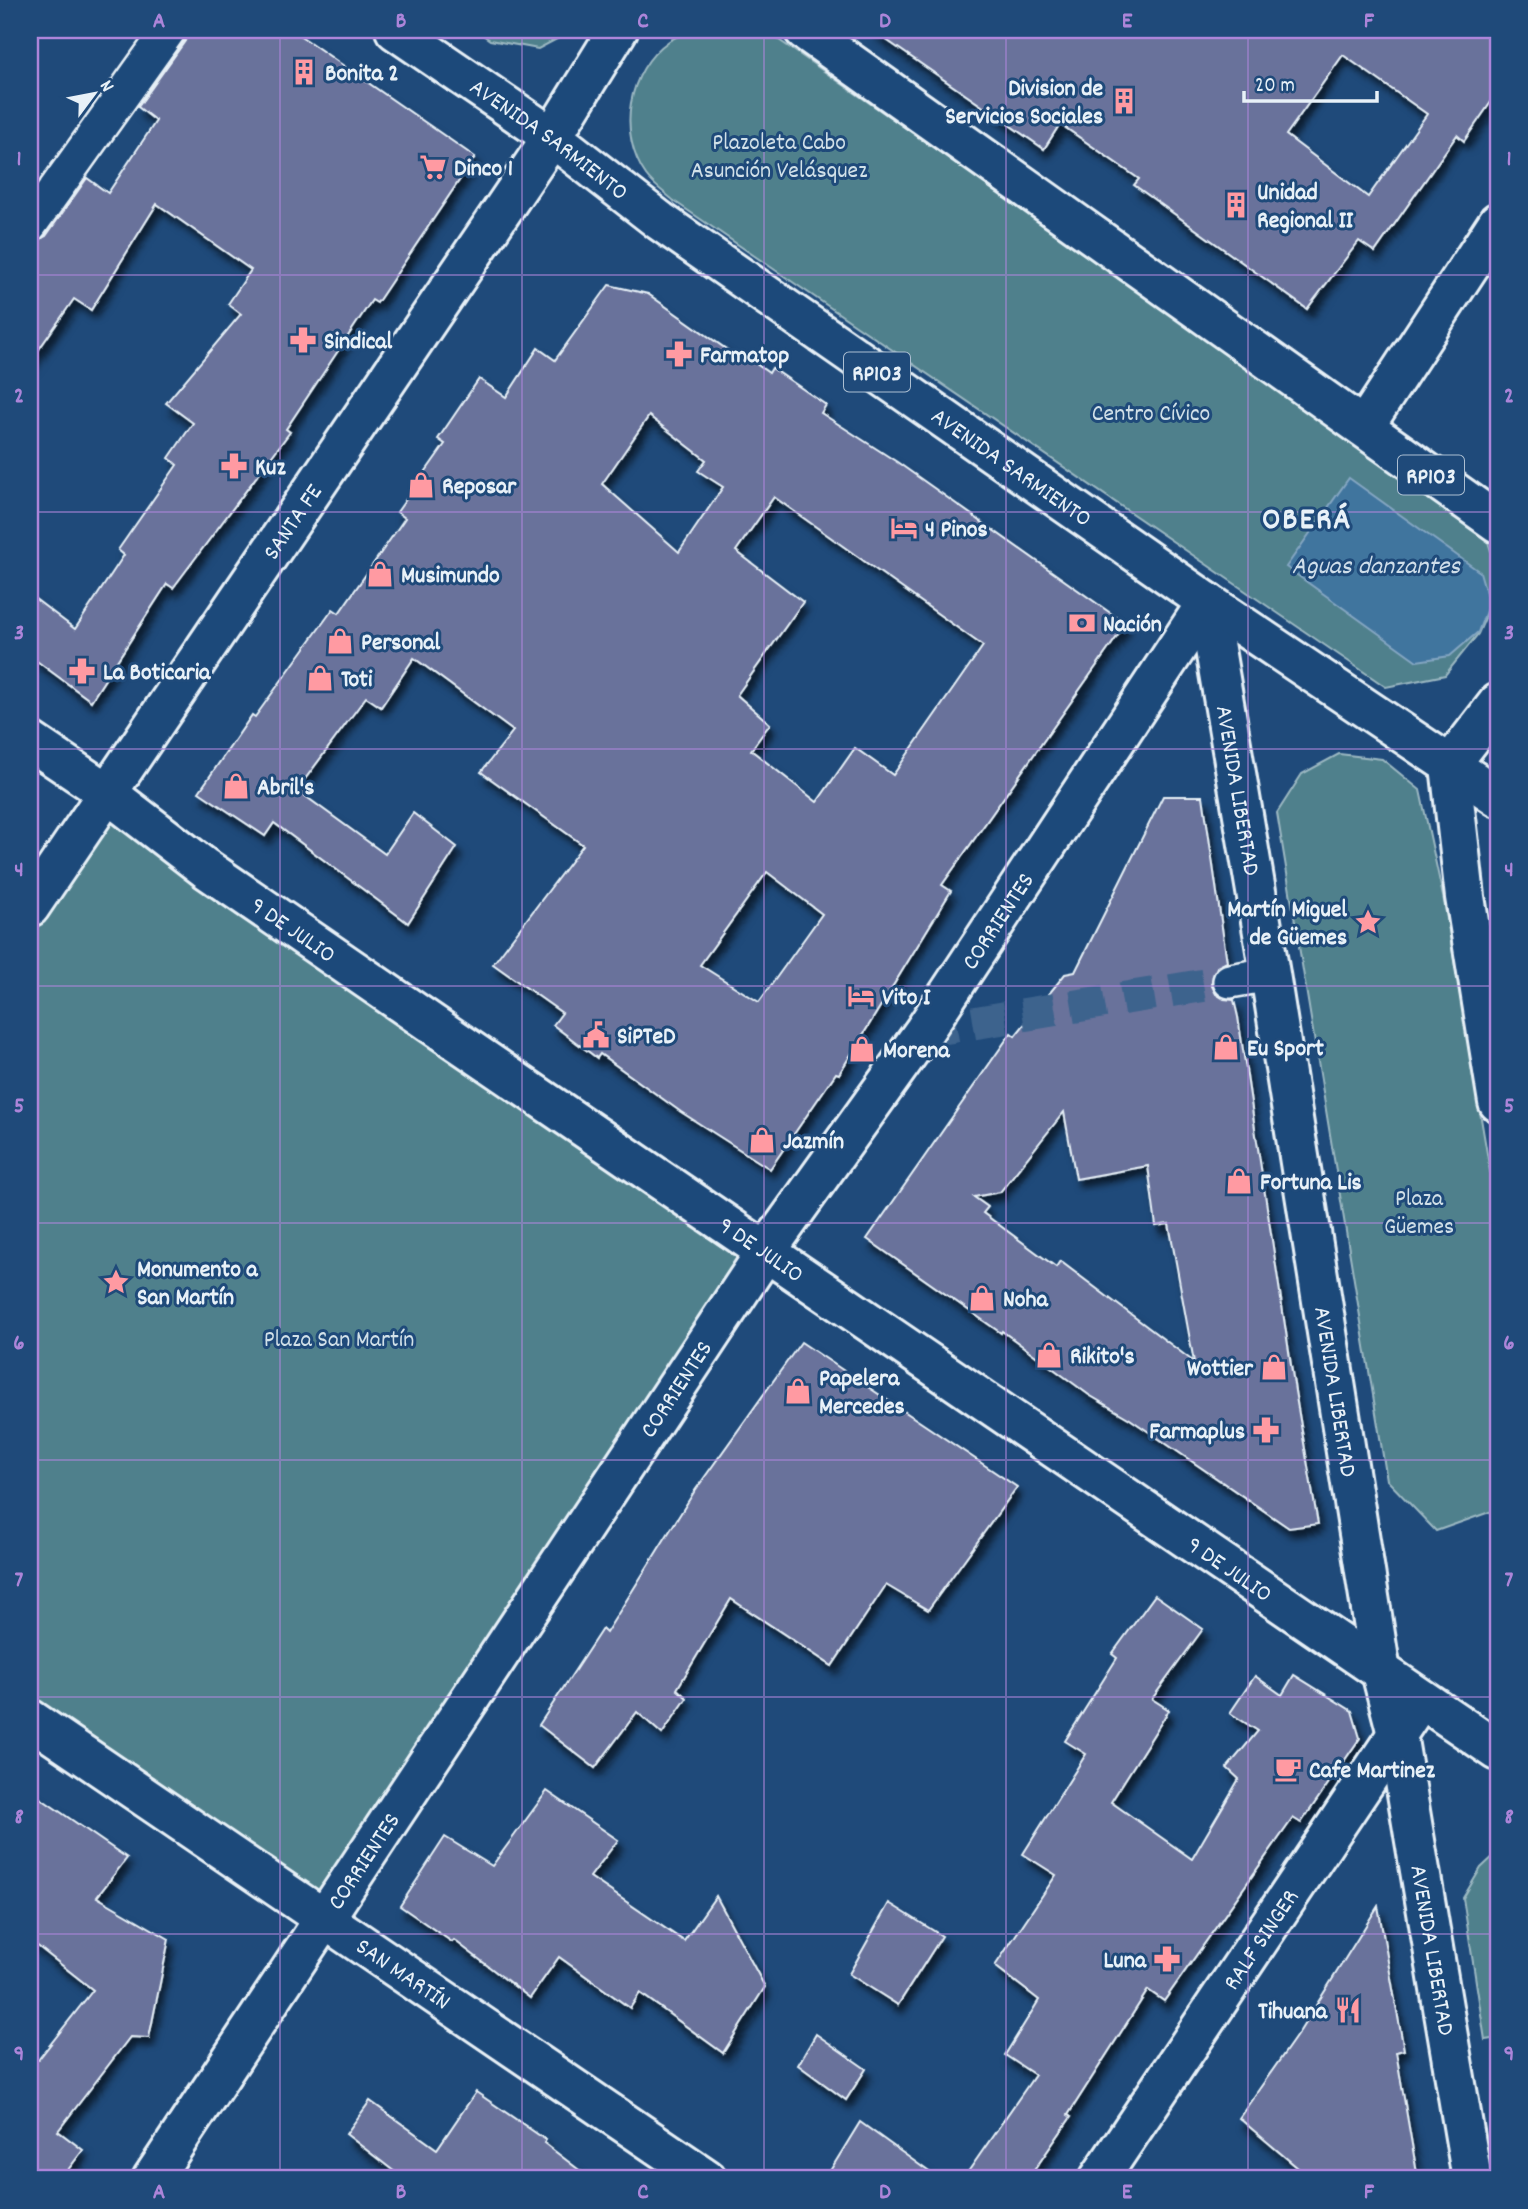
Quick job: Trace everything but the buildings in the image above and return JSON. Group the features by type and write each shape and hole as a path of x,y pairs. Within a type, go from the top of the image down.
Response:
{"street":[{"path":"30,225 169,30"},
{"name":"AVENIDA SARMIENTO","path":"395,30 552,137 660,220 1207,602 1498,797"},
{"name":"SANTA FE","path":"30,907 552,137 618,30"},
{"name":"RP103","path":"804,30 1498,523"},
{"path":"1364,427 1498,222"},
{"name":"AVENIDA LIBERTAD","path":"1207,602 1270,974 1381,1672 1397,1734 1472,2179"},
{"name":"CORRIENTES","path":"152,2179 326,1921 765,1253 924,1031 1207,602"},
{"path":"1498,703 1450,765 1465,897 1498,1102"},
{"name":"9 DE JULIO","path":"30,741 106,792 205,868 765,1253 1498,1751"},
{"path":"1230,981 1270,974"},
{"name":"RALF SINGER","path":"1099,2179 1421,1699"},
{"name":"SAN MARTÍN","path":"30,1719 707,2179"}],"green space":[{"path":"476,30 574,30 538,49 490,40"},
{"path":"693,30 754,30 776,38 1484,530 1498,572 1498,589 1478,634 1445,675 1386,687 659,189 646,175 631,141 631,104 644,68 655,53 672,39"},
{"name":"Plaza Güemes","path":"1339,754 1382,759 1420,790 1444,901 1498,1218 1498,1509 1436,1531 1387,1480 1277,813 1302,774"},
{"name":"Plaza San Martín","path":"106,792 765,1253 326,1921 30,1719 30,907"},
{"path":"1498,1852 1498,2038 1485,2040 1463,1898 1481,1868"}],"water":[{"name":"Aguas danzantes","path":"1349,478 1480,572 1489,603 1478,632 1450,656 1417,661 1286,567"}],"tunnel":[{"path":"924,1031 1230,981"}],"place":[{"name":"Bonita 2","path":"304,72"},
{"name":"Division de Servicios Sociales","path":"1124,101"},
{"name":"Dinco 1","path":"433,167"},
{"name":"Unidad Regional II","path":"1236,205"},
{"name":"Sindical","path":"303,340"},
{"name":"Farmatop","path":"679,354"},
{"name":"Kuz","path":"234,466"},
{"name":"Reposar","path":"421,485"},
{"name":"4 Pinos","path":"904,528"},
{"name":"Musimundo","path":"380,574"},
{"name":"Nación","path":"1082,623"},
{"name":"Personal","path":"340,641"},
{"name":"La Boticaria","path":"82,671"},
{"name":"Toti","path":"320,678"},
{"name":"Abril's","path":"236,786"},
{"name":"Martín Miguel de Güemes","path":"1368,922"},
{"name":"Vito I","path":"861,996"},
{"name":"SiPTeD","path":"596,1035"},
{"name":"Eu Sport","path":"1226,1047"},
{"name":"Morena","path":"862,1049"},
{"name":"Jazmín","path":"762,1140"},
{"name":"Fortuna Lis","path":"1239,1181"},
{"name":"Monumento a San Martín","path":"116,1282"},
{"name":"Noha","path":"982,1298"},
{"name":"Rikito's","path":"1049,1355"},
{"name":"Wottier","path":"1274,1367"},
{"name":"Papelera Mercedes","path":"798,1391"},
{"name":"Farmaplus","path":"1266,1430"},
{"name":"Cafe Martinez","path":"1288,1769"},
{"name":"Luna","path":"1167,1959"},
{"name":"Tihuana","path":"1348,2010"}],"district":[{"name":"OBERÁ","path":"1307,517"}],"park label":[{"name":"Plazoleta Cabo Asunción Velásquez","path":"779,155"},
{"name":"Centro Cívico","path":"1151,412"}]}
